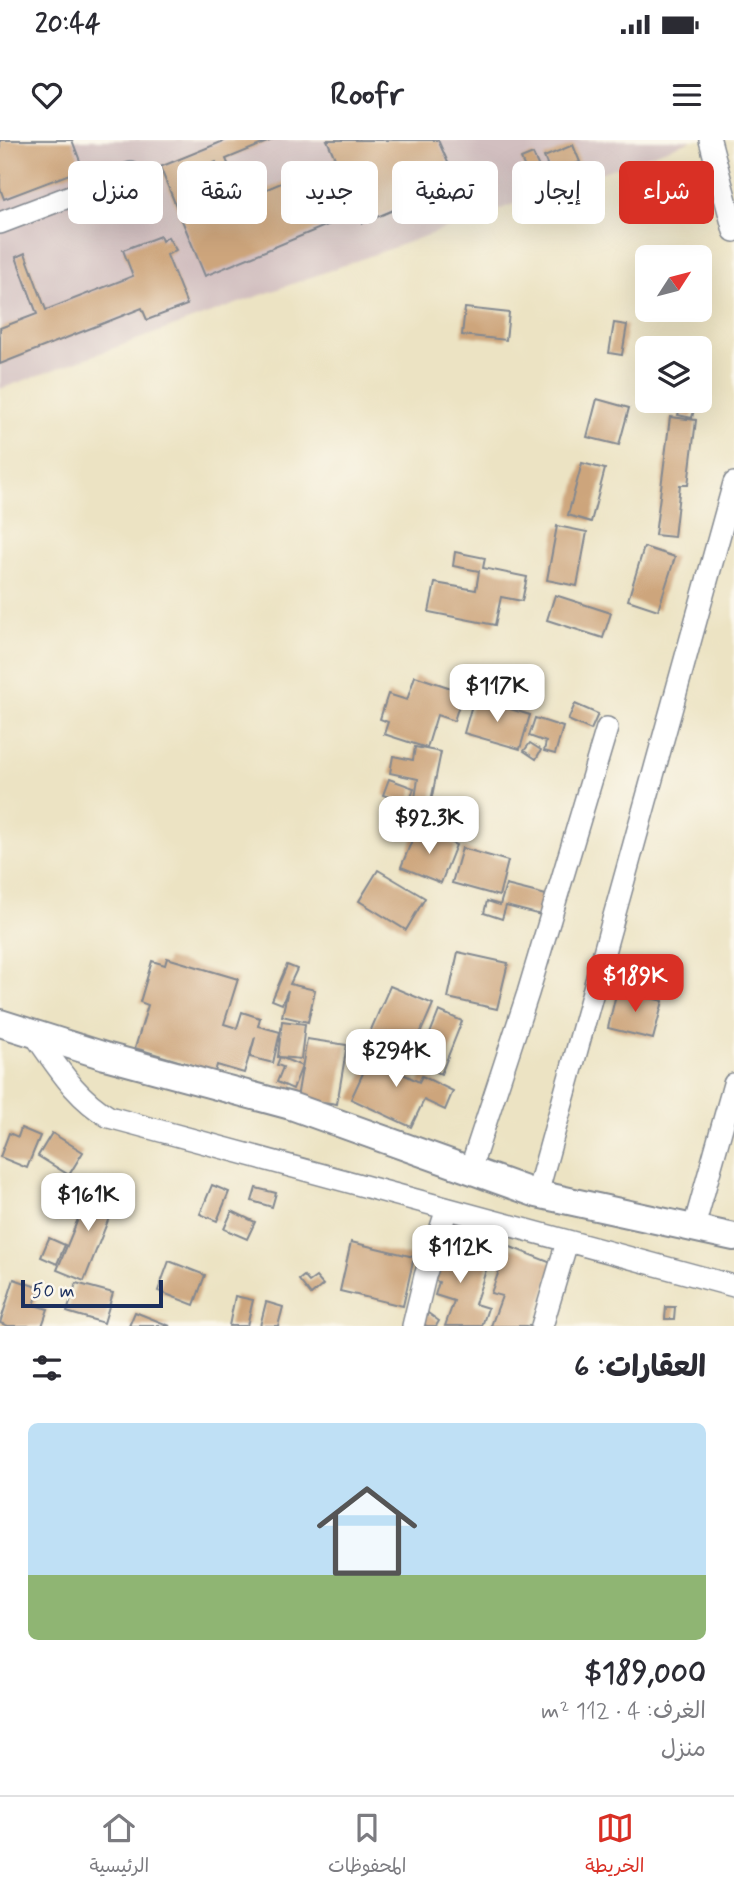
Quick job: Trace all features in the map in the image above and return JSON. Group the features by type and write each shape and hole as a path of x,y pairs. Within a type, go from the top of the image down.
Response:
{"main road":[{"path":"0,1023 104,1056 291,1106 537,1194 734,1237"}],"street":[{"path":"710,140 734,231"},
{"path":"0,223 68,197"},
{"path":"537,1194 734,483"},
{"path":"470,1170 528,992 607,728"},
{"path":"34,1034 73,1088 89,1105 109,1117 734,1286"},
{"path":"694,1227 734,1084"},
{"path":"413,1326 425,1276 447,1209"},
{"path":"542,1326 567,1242"}],"shaded area":[{"path":"0,140 692,140 634,161 619,161 619,166 605,171 605,161 512,161 512,205 498,210 498,161 392,161 392,224 459,224 0,389"}],"building":[{"path":"0,140 72,140 80,161 68,161 68,175 4,199 0,188"},
{"path":"226,140 272,140 226,159 227,161 177,161 177,208 163,174 163,166"},
{"path":"327,140 438,140 447,161 392,161 392,211 378,217 378,161 336,161"},
{"path":"573,145 580,161 546,161 544,157"},
{"path":"533,154 536,161 522,161 521,159"},
{"path":"281,183 281,224 330,224 205,276 184,224 267,224 267,189"},
{"path":"160,236 162,241 168,237 176,250 167,255 187,305 147,320 142,308 0,364 0,328 37,314 16,257 25,253 46,310 133,276 123,250"},
{"path":"465,308 509,313 506,340 462,335"},
{"path":"614,323 627,325 622,355 609,353"},
{"path":"597,399 629,408 619,445 587,437"},
{"path":"679,413 693,413 692,418"},
{"path":"670,417 696,420 688,485 680,485 674,537 655,535"},
{"path":"582,463 605,469 591,522 568,515"},
{"path":"557,526 587,532 577,586 547,580"},
{"path":"644,547 675,557 658,610 628,600"},
{"path":"455,552 485,558 483,568 527,577 522,601 501,597 495,625 429,612 435,583 476,590 479,571 453,566"},
{"path":"555,595 611,613 603,638 547,620"},
{"path":"415,676 463,692 454,721 437,715 427,748 384,734 388,722 380,719 388,694 407,700"},
{"path":"474,698 530,715 520,749 464,733"},
{"path":"575,704 598,714 591,730 568,720"},
{"path":"535,718 563,727 555,754 544,751 546,742 529,736"},
{"path":"530,743 541,750 536,759 524,751"},
{"path":"415,747 441,752 431,801 415,798 418,779 390,773 393,756 413,760"},
{"path":"389,779 414,788 409,804 383,795"},
{"path":"417,828 456,845 441,883 401,867"},
{"path":"462,848 508,861 499,896 452,883"},
{"path":"378,870 425,898 406,930 359,901"},
{"path":"506,885 546,895 541,915 506,906 502,919 484,913 487,901 500,905"},
{"path":"458,952 508,963 497,1009 448,998"},
{"path":"167,958 238,979 224,1024 237,1028 242,1012 260,1018 258,1026 280,1032 273,1063 250,1057 255,1037 244,1073 217,1065 215,1072 135,1048 148,1005 140,1002 152,961 165,965"},
{"path":"287,965 297,969 290,984 315,990 308,1022 282,1016 288,990 282,1004 272,1000"},
{"path":"390,986 433,1004 413,1050 370,1032"},
{"path":"617,990 663,1001 653,1039 608,1028"},
{"path":"439,1011 462,1021 441,1074 418,1064"},
{"path":"282,1021 305,1024 301,1059 278,1057"},
{"path":"307,1039 347,1045 337,1104 297,1098"},
{"path":"376,1045 405,1059 399,1072 419,1082 422,1076 453,1091 445,1110 424,1100 411,1127 351,1099"},
{"path":"280,1057 302,1066 293,1089 277,1082 283,1067 277,1065"},
{"path":"21,1128 40,1136 27,1168 0,1157 9,1133 18,1137"},
{"path":"52,1133 83,1152 69,1175 38,1156"},
{"path":"92,1185 118,1195 84,1281 57,1270"},
{"path":"212,1185 229,1192 217,1221 200,1214"},
{"path":"256,1188 276,1193 272,1207 252,1201"},
{"path":"232,1211 255,1222 247,1239 224,1229"},
{"path":"49,1238 65,1245 57,1264 41,1257"},
{"path":"351,1242 414,1257 403,1306 340,1291"},
{"path":"439,1244 489,1261 475,1304 488,1308 482,1326 445,1326 454,1301 435,1295 439,1282 428,1278"},
{"path":"508,1246 554,1264 532,1326 491,1326 502,1296 491,1293"},
{"path":"169,1261 205,1275 194,1305 158,1291"},
{"path":"304,1276 309,1282 316,1277 323,1285 311,1295 299,1280"},
{"path":"14,1279 40,1288 34,1305 48,1309 42,1326 8,1326 0,1323"},
{"path":"76,1283 113,1293 104,1323 67,1312"},
{"path":"235,1296 253,1300 247,1326 229,1326"},
{"path":"266,1302 283,1307 278,1326 260,1326"},
{"path":"666,1307 675,1307 674,1319 665,1319"},
{"path":"135,1312 170,1326 129,1326"},
{"path":"428,1313 439,1321 436,1326 422,1323"}]}
